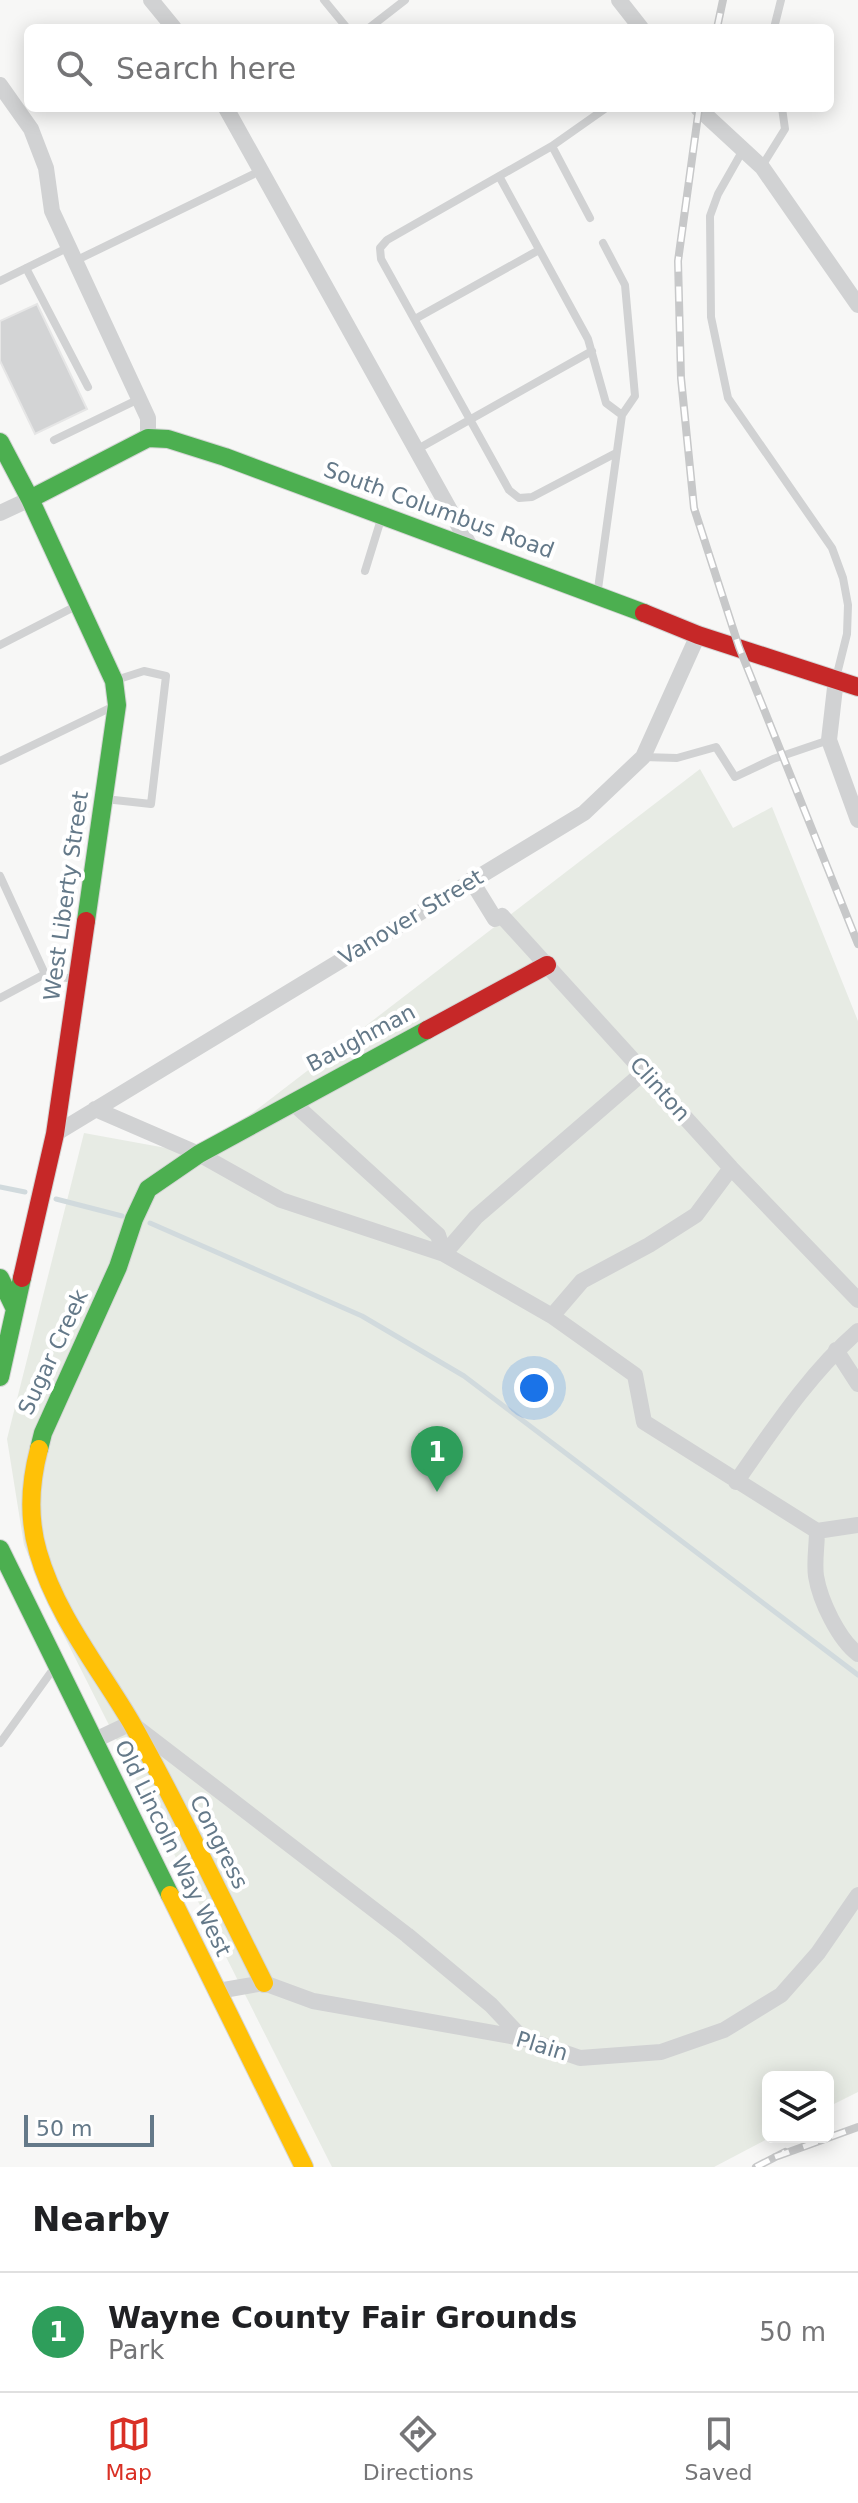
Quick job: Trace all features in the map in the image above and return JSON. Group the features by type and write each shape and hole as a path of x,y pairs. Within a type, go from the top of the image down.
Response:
{"main road":[{"name":"South Columbus Road","path":"148,438 187,444 598,594 698,635 858,686"},
{"path":"30,499 148,438"},
{"name":"West Liberty Street","path":"0,442 30,499 114,681 117,705 55,1134 0,1377"},
{"name":"Baughman","path":"199,1154 547,965"},
{"name":"Sugar Creek","path":"131,1723 60,1609 48,1582 37,1549 31,1511 33,1472 43,1433 109,1289 148,1189 199,1154"},
{"path":"0,1278 15,1309"},
{"name":"Old Lincoln Way West","path":"0,1549 304,2167"},
{"name":"Congress","path":"131,1723 264,1983"}],"street":[{"path":"151,0 171,24"},
{"path":"619,0 638,24"},
{"path":"0,85 31,129 46,168 52,211 148,418 148,438"},
{"path":"228,112 471,548"},
{"path":"702,112 762,167 858,305"},
{"path":"0,513 30,499"},
{"name":"Vanover Street","path":"55,1134 584,813 643,757 698,635"},
{"path":"836,679 829,740 858,820"},
{"name":"Clinton","path":"471,880 495,919 502,916 731,1168 858,1300"},
{"path":"444,1254 476,1217 645,1071"},
{"path":"292,1102 438,1235 444,1254"},
{"path":"95,1109 199,1154 281,1200 444,1254 552,1316 635,1375 644,1422 817,1531 858,1525"},
{"path":"552,1316 582,1281 649,1245 696,1215 731,1168"},
{"path":"736,1482 799,1392 836,1350 858,1331"},
{"path":"836,1350 858,1384"},
{"path":"817,1531 816,1577 833,1622 847,1646 858,1654"},
{"path":"93,1741 131,1723 407,1935 491,2005 522,2038"},
{"name":"Plain","path":"264,1983 313,2001 522,2038 580,2058 661,2052 724,2030 781,1995 818,1953 858,1895"},
{"path":"218,1991 264,1983"}],"lane":[{"path":"324,0 344,24"},
{"path":"374,24 405,0"},
{"path":"775,24 781,0"},
{"path":"600,112 552,146 387,240 380,248 381,259 509,490 519,498 532,497 616,453"},
{"path":"762,167 785,129 783,112"},
{"path":"552,146 590,218"},
{"path":"743,150 718,194 710,216 711,317 728,398 832,548 843,578 848,605 847,634 836,679"},
{"path":"0,281 26,268 71,255 261,171"},
{"path":"499,176 588,339 606,403 622,415"},
{"path":"598,594 622,415 635,396 625,285 603,243"},
{"path":"415,319 539,250"},
{"path":"26,268 88,387"},
{"path":"416,450 592,351"},
{"path":"54,440 139,399"},
{"path":"365,571 383,515"},
{"path":"0,645 78,604"},
{"path":"105,799 151,804 166,676 144,671 114,681"},
{"path":"0,761 117,705"},
{"path":"643,757 677,758 716,747 735,777 773,759 829,740"},
{"path":"0,876 45,974"},
{"path":"0,998 45,974 78,980"},
{"path":"0,1743 57,1664"}],"shaded area":[{"path":"700,769 733,828 772,807 858,1021 858,2092 834,2104 834,2071 762,2071 762,2142 714,2167 332,2167 55,1618 24,1545 7,1439 84,1133 199,1154"}],"building":[{"path":"37,304 87,409 35,434 0,361 0,321"}],"waterway":[{"path":"0,1187 25,1192"},
{"path":"56,1199 122,1216"},
{"path":"150,1223 362,1316 464,1376 858,1675"}],"railway":[{"path":"718,24 723,0"},
{"path":"698,112 678,261 681,378 694,508 739,647 858,944"},
{"path":"775,2157 858,2127"},
{"path":"756,2167 785,2152"}],"traffic: fast":[{"path":"30,499 148,438 168,439 225,457 644,613"},
{"path":"0,442 30,499 114,681 117,705 86,921"},
{"path":"39,1449 43,1433 118,1267 148,1189 199,1154 427,1030"},
{"path":"0,1278 15,1309"},
{"path":"0,1377 22,1278"},
{"path":"0,1549 170,1895"}],"traffic: slow":[{"path":"39,1449 32,1488 32,1513 38,1552 55,1597 149,1754 264,1983"},
{"path":"170,1895 304,2167"}],"traffic: jam":[{"path":"644,613 698,635 858,687"},
{"path":"22,1278 55,1134 86,921"},
{"path":"427,1030 547,965"}],"place":[{"name":"Wayne County Fair Grounds","path":"437,1492"}]}
